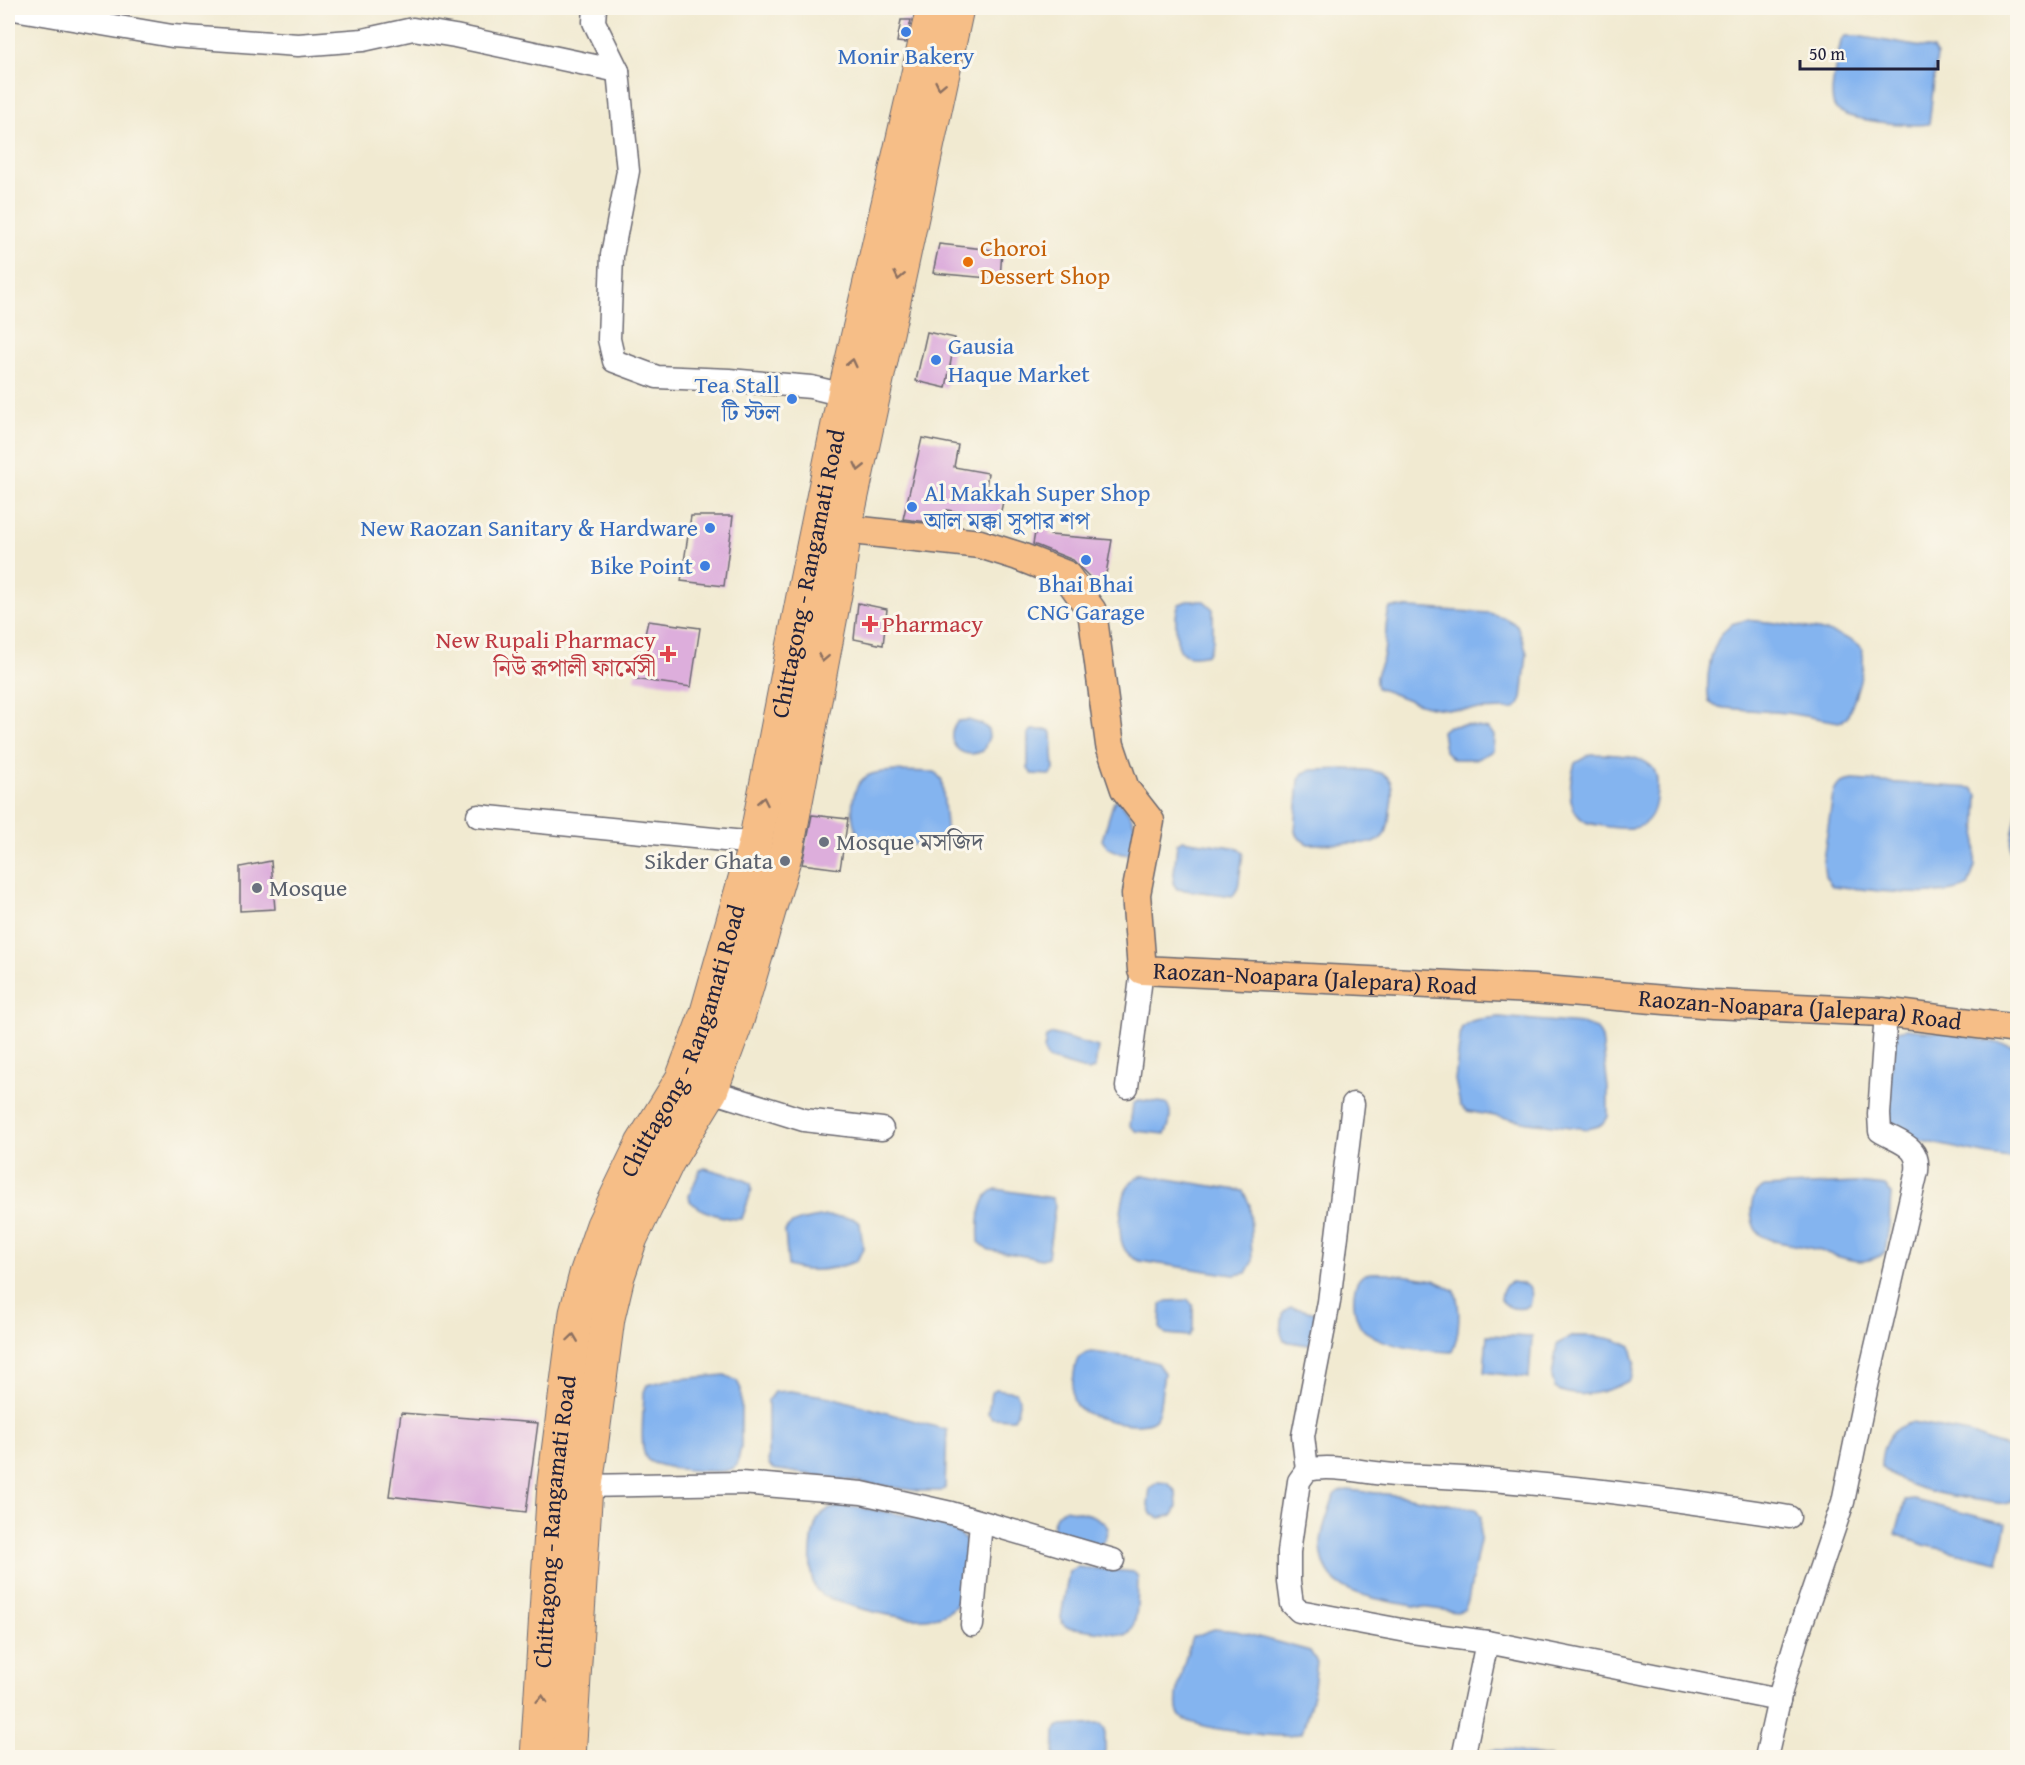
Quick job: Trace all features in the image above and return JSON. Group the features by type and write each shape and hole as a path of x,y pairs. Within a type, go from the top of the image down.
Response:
{"highway":[{"name":"Chittagong - Rangamati Road","path":"569,1758 586,1486 604,1341 618,1276 631,1238 668,1161 711,1091 737,1021 787,849 839,573 831,528 844,395 933,8"},
{"name":"Chittagong - Rangamati Road","path":"537,1758 554,1484 576,1313 586,1274 603,1225 642,1144 683,1077 706,1012 755,843 957,8"}],"main road":[{"name":"Raozan-Noapara (Jalepara) Road","path":"831,528 980,544 1018,556 1066,575 1092,611 1110,745 1125,789 1150,821 1136,894 1142,970 1533,989 1713,1004 1886,1012 2018,1029"}],"street":[{"path":"8,8 172,36 298,45 363,40 413,29 618,71"},
{"path":"595,8 594,22 618,71 628,171 612,255 609,339 614,361 657,378 729,380 811,387 844,395"},
{"path":"478,816 755,843"},
{"path":"1127,1087 1142,970"},
{"path":"1766,1758 1797,1637 1843,1502 1866,1390 1917,1171 1918,1159 1913,1149 1880,1131 1879,1114 1886,1012"},
{"path":"711,1091 804,1120 882,1129"},
{"path":"1353,1104 1329,1302 1303,1436 1306,1470 1299,1481 1288,1552 1292,1604 1299,1611 1412,1632 1487,1642 1779,1701"},
{"path":"1306,1470 1318,1468 1380,1474 1468,1477 1585,1488 1789,1517"},
{"path":"586,1486 741,1484 851,1492 951,1513 1113,1560"},
{"path":"972,1625 981,1522"},
{"path":"1463,1758 1487,1642"}],"water":[{"path":"1845,36 1933,49 1937,55 1929,124 1893,124 1862,119 1849,116 1834,106 1832,92 1834,74 1841,41"},
{"path":"1187,601 1204,601 1213,609 1213,641 1208,654 1187,655 1183,653 1178,644 1176,613 1179,604"},
{"path":"1390,608 1489,613 1503,617 1517,625 1527,653 1522,699 1519,705 1513,709 1441,709 1377,688 1376,677 1384,654 1388,614"},
{"path":"1747,620 1828,632 1856,643 1862,650 1863,665 1847,718 1839,722 1787,713 1725,708 1709,702 1710,661 1717,641 1731,625"},
{"path":"968,720 988,729 989,737 983,751 974,754 960,751 953,741 953,728 958,721"},
{"path":"1466,725 1488,729 1494,735 1493,751 1477,759 1453,759 1445,751 1442,731 1448,726"},
{"path":"1032,730 1049,730 1052,733 1054,770 1050,775 1032,774 1028,769 1028,734"},
{"path":"1591,754 1633,757 1648,763 1653,768 1657,779 1655,803 1651,815 1644,824 1633,828 1611,827 1588,823 1579,817 1570,795 1571,779 1575,763"},
{"path":"1312,770 1365,770 1384,775 1389,779 1392,787 1392,800 1388,826 1383,837 1374,843 1308,844 1300,839 1295,832 1299,780 1303,773"},
{"path":"896,771 935,772 942,780 947,836 942,846 869,842 861,838 857,832 852,812 853,798 858,785 869,775"},
{"path":"1853,780 1972,788 1978,795 1975,866 1968,886 1939,893 1921,893 1832,886 1825,877 1823,860 1833,795 1840,784"},
{"path":"1119,800 1133,819 1135,837 1131,854 1115,851 1102,840 1114,801"},
{"path":"2017,812 2018,869 2013,863 2011,849"},
{"path":"1182,840 1239,848 1243,853 1238,888 1233,896 1177,889 1173,883 1177,844"},
{"path":"1499,1017 1582,1024 1597,1029 1602,1038 1608,1088 1608,1117 1602,1125 1588,1129 1528,1122 1467,1111 1460,1105 1455,1080 1461,1029 1474,1020"},
{"path":"1906,1029 1948,1033 2017,1047 2017,1159 1908,1138 1891,1125 1886,1111 1894,1038 1897,1031"},
{"path":"1053,1034 1098,1047 1095,1068 1089,1071 1048,1059 1044,1051 1046,1037"},
{"path":"1139,1100 1166,1103 1170,1110 1170,1118 1165,1134 1136,1131 1130,1126 1133,1104"},
{"path":"705,1168 751,1183 752,1189 742,1219 714,1214 690,1201 689,1196 700,1170"},
{"path":"1143,1175 1243,1191 1250,1205 1252,1262 1246,1273 1234,1275 1140,1261 1132,1257 1121,1240 1122,1203 1131,1182"},
{"path":"1857,1183 1885,1186 1891,1193 1885,1253 1876,1258 1863,1261 1853,1260 1778,1242 1761,1235 1754,1227 1752,1202 1757,1192 1764,1187"},
{"path":"996,1189 1052,1198 1055,1205 1048,1257 1042,1259 989,1250 979,1242 982,1205 990,1193"},
{"path":"826,1216 852,1218 860,1223 863,1248 857,1261 823,1270 805,1270 788,1266 785,1231 788,1227 797,1222"},
{"path":"1388,1273 1435,1280 1455,1291 1459,1321 1452,1352 1396,1345 1375,1337 1362,1328 1354,1306 1357,1282 1367,1274"},
{"path":"1512,1282 1530,1288 1532,1295 1530,1306 1515,1308 1501,1300 1503,1289"},
{"path":"1187,1300 1193,1305 1193,1330 1189,1336 1166,1334 1160,1328 1161,1305 1167,1301"},
{"path":"1291,1307 1316,1313 1314,1342 1308,1345 1284,1341 1281,1333 1283,1313"},
{"path":"1487,1335 1532,1337 1529,1378 1484,1372"},
{"path":"1573,1336 1610,1339 1631,1347 1635,1362 1630,1380 1613,1388 1593,1393 1573,1394 1555,1388 1552,1377 1557,1344"},
{"path":"1091,1352 1138,1358 1157,1363 1164,1373 1156,1418 1140,1424 1115,1422 1091,1415 1076,1405 1072,1386 1076,1365 1080,1357"},
{"path":"725,1375 737,1381 741,1389 741,1447 737,1465 730,1470 699,1471 672,1468 651,1462 646,1458 642,1426 644,1392 647,1385 667,1380"},
{"path":"996,1389 1016,1392 1020,1399 1013,1419 992,1418 988,1413 991,1393"},
{"path":"790,1391 831,1397 947,1430 945,1488 941,1491 918,1491 773,1469 768,1460 768,1400 774,1392"},
{"path":"1911,1423 1969,1433 2017,1451 2017,1477 2011,1502 2004,1504 1956,1497 1923,1489 1907,1484 1881,1467 1885,1445 1892,1433 1903,1425"},
{"path":"1158,1482 1168,1483 1176,1492 1177,1507 1173,1515 1160,1518 1151,1514 1148,1505 1150,1488"},
{"path":"1348,1490 1404,1496 1476,1509 1481,1517 1480,1540 1468,1601 1464,1610 1457,1612 1372,1598 1342,1586 1333,1579 1323,1558 1321,1538 1334,1495"},
{"path":"1914,1500 2007,1524 1998,1562 1924,1545 1896,1534 1905,1501"},
{"path":"843,1506 889,1512 925,1520 941,1525 965,1539 969,1546 969,1555 963,1589 957,1604 946,1613 913,1618 872,1612 823,1596 816,1589 811,1573 814,1529 823,1513"},
{"path":"1065,1509 1089,1514 1104,1523 1108,1528 1105,1539 1100,1545 1054,1532 1055,1518"},
{"path":"1077,1567 1134,1572 1138,1577 1137,1600 1135,1618 1130,1632 1125,1635 1067,1627 1062,1623 1069,1571"},
{"path":"1214,1629 1236,1631 1310,1651 1317,1662 1313,1695 1302,1733 1288,1736 1264,1735 1211,1727 1183,1719 1178,1713 1178,1686 1192,1637"},
{"path":"1101,1724 1105,1729 1105,1757 1054,1757 1055,1731 1059,1726"},
{"path":"1492,1750 1506,1750 1551,1757 1478,1757"}],"building":[{"name":"Monir Bakery","path":"901,20 911,20 906,43 897,42"},
{"name":"Choroi Dessert Shop","path":"939,244 1002,251 1000,279 933,273"},
{"name":"Gausia Haque Market","path":"927,332 955,338 946,388 916,381"},
{"path":"922,438 958,445 954,467 988,473 985,494 1004,497 999,520 947,510 945,524 903,519"},
{"path":"691,516 733,516 724,586 681,581"},
{"name":"Bhai Bhai CNG Garage","path":"1036,527 1050,531 1050,535 1112,540 1103,591 1073,560 1033,544"},
{"name":"Pharmacy","path":"858,603 887,609 883,645 854,639"},
{"name":"New Rupali Pharmacy নিউ রূপালী ফার্মেসী","path":"648,621 700,628 691,687 635,679"},
{"name":"Mosque মসজিদ","path":"812,815 848,819 840,869 802,864"},
{"name":"Mosque","path":"271,861 275,909 240,911 240,867"},
{"path":"401,1413 538,1423 526,1512 389,1496"}],"place":[{"name":"Monir Bakery","path":"906,32"},
{"name":"Choroi Dessert Shop","path":"968,262"},
{"name":"Gausia Haque Market","path":"936,360"},
{"name":"Tea Stall টি স্টল","path":"792,399"},
{"name":"Al Makkah Super Shop আল মক্কা সুপার শপ","path":"912,507"},
{"name":"New Raozan Sanitary & Hardware","path":"710,528"},
{"name":"Bhai Bhai CNG Garage","path":"1086,560"},
{"name":"Bike Point","path":"705,566"},
{"name":"Pharmacy","path":"870,624"},
{"name":"New Rupali Pharmacy নিউ রূপালী ফার্মেসী","path":"668,654"},
{"name":"Mosque মসজিদ","path":"824,842"},
{"name":"Sikder Ghata","path":"785,861"},
{"name":"Mosque","path":"257,888"}]}
